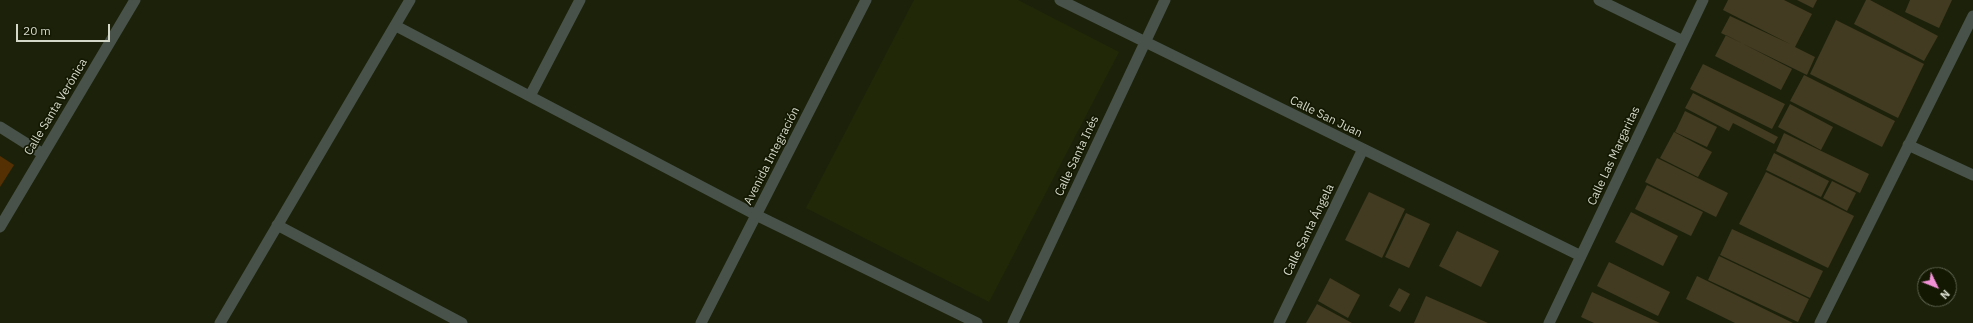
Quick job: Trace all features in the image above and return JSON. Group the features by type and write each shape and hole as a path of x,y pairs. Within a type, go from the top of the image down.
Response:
{"street":[{"name":"Calle Santa Verónica","path":"0,227 135,0"},
{"path":"220,323 410,0"},
{"path":"530,96 580,0"},
{"name":"Avenida Integración","path":"701,323 866,0"},
{"name":"Calle San Juan","path":"1060,0 1581,256"},
{"name":"Calle Santa Inés","path":"1013,323 1165,0"},
{"path":"1599,0 1683,41"},
{"name":"Calle Las Margaritas","path":"1549,323 1703,0"},
{"path":"1820,323 1973,16"},
{"path":"396,26 756,215 977,323"},
{"path":"0,127 44,154"},
{"path":"1908,145 1973,175"},
{"name":"Calle Santa Ángela","path":"1279,323 1363,149"},
{"path":"277,225 462,323"}],"shaded area":[{"path":"914,0 1018,0 1119,52 989,302 806,208"},
{"path":"0,156 14,165 0,187"}],"building":[{"path":"1728,0 1784,0 1812,14 1795,47 1815,57 1807,75 1721,33 1730,16 1790,44 1723,10"},
{"path":"1797,0 1817,0 1813,8"},
{"path":"1866,0 1870,0 1938,36 1924,61 1854,24"},
{"path":"1910,0 1952,0 1939,28 1905,12"},
{"path":"1836,20 1924,64 1898,118 1810,74"},
{"path":"1726,35 1792,69 1781,90 1715,56"},
{"path":"1703,64 1785,104 1772,129 1690,89"},
{"path":"1804,75 1895,121 1882,147 1790,101"},
{"path":"1693,93 1778,137 1774,144 1733,123 1729,131 1685,108"},
{"path":"1790,104 1833,127 1821,150 1778,127"},
{"path":"1685,111 1717,127 1707,147 1675,132"},
{"path":"1674,132 1712,152 1698,177 1660,158"},
{"path":"1784,133 1869,174 1860,193 1776,151"},
{"path":"1774,153 1829,181 1821,197 1766,170"},
{"path":"1657,158 1728,193 1716,217 1645,182"},
{"path":"1766,172 1854,216 1828,268 1739,224"},
{"path":"1832,181 1856,193 1847,211 1823,198"},
{"path":"1647,185 1703,212 1691,236 1635,209"},
{"path":"1369,192 1405,209 1382,258 1345,240"},
{"path":"1631,212 1678,236 1663,266 1615,242"},
{"path":"1406,213 1430,224 1409,268 1385,257"},
{"path":"1732,229 1823,271 1810,298 1720,255"},
{"path":"1457,231 1499,251 1481,287 1439,266"},
{"path":"1719,256 1809,299 1798,322 1708,280"},
{"path":"1609,262 1670,292 1658,316 1597,286"},
{"path":"1697,276 1793,323 1735,323 1686,299"},
{"path":"1330,278 1360,295 1348,318 1318,301"},
{"path":"1399,288 1410,294 1400,312 1389,306"},
{"path":"1592,292 1660,323 1594,323 1581,317"},
{"path":"1426,296 1488,323 1414,323"},
{"path":"1317,304 1352,323 1306,323"}]}
